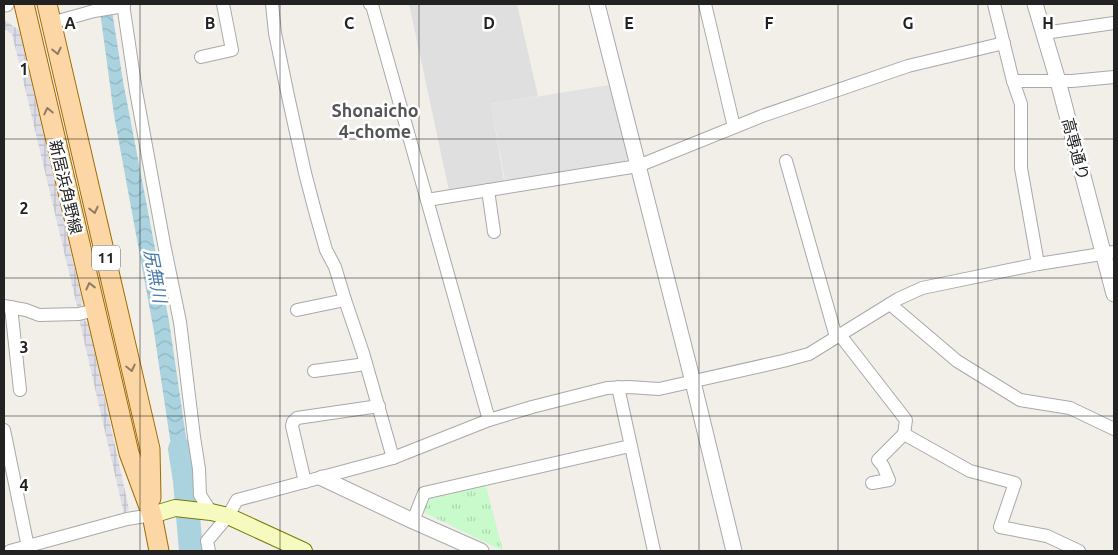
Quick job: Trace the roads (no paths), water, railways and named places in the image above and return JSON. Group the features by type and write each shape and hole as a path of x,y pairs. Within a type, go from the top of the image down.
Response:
{"main road":[{"name":"新居浜角野線","path":"24,4 129,452 152,515 160,551"},
{"name":"新居浜角野線","path":"47,4 150,449 152,515"},
{"path":"152,515 175,508 194,509 228,516 304,551"}],"street":[{"path":"200,57 232,50 223,4"},
{"path":"272,4 277,42 305,173 326,250 335,267 344,300 364,353 393,458"},
{"path":"370,4 372,5 489,420"},
{"path":"597,4 734,551"},
{"path":"705,4 734,128"},
{"path":"994,4 1013,81 1021,104 1021,168 1038,264"},
{"name":"高専通り","path":"1035,4 1109,253 1114,294"},
{"path":"51,23 94,11 122,6 164,244 180,322 199,469 200,495 210,512"},
{"path":"1044,33 1114,23"},
{"path":"427,200 638,166 770,114 908,66 1004,43"},
{"path":"1013,81 1072,81 1114,77"},
{"path":"786,161 838,336 906,420 904,434 878,460 889,480 872,483"},
{"path":"488,190 494,232"},
{"path":"209,551 207,541 228,516 236,500 393,458 489,420 532,407 607,388 659,389 809,354 890,304 922,288 1038,264 1109,253"},
{"path":"297,310 344,300"},
{"path":"890,304 957,361 1020,400 1070,408 1114,429"},
{"path":"20,390 8,307 26,310 39,315 78,314 96,310"},
{"path":"314,371 366,364"},
{"path":"618,387 654,551"},
{"path":"305,482 292,426 293,422 297,418 379,406"},
{"path":"4,430 28,547"},
{"path":"904,434 970,471 1015,483 1000,527 1047,536 1079,551"},
{"path":"413,521 424,493 630,446"},
{"path":"322,478 481,551"},
{"path":"10,551 128,519 152,515"}],"water":[{"path":"99,4 111,4 123,81 169,321 187,444 190,484 177,475 173,459 154,332 114,115"}],"waterway":[{"name":"尻無川","path":"180,449 185,481 191,551"}],"district":[{"name":"Shonaicho 4-chome","path":"375,121"}]}
